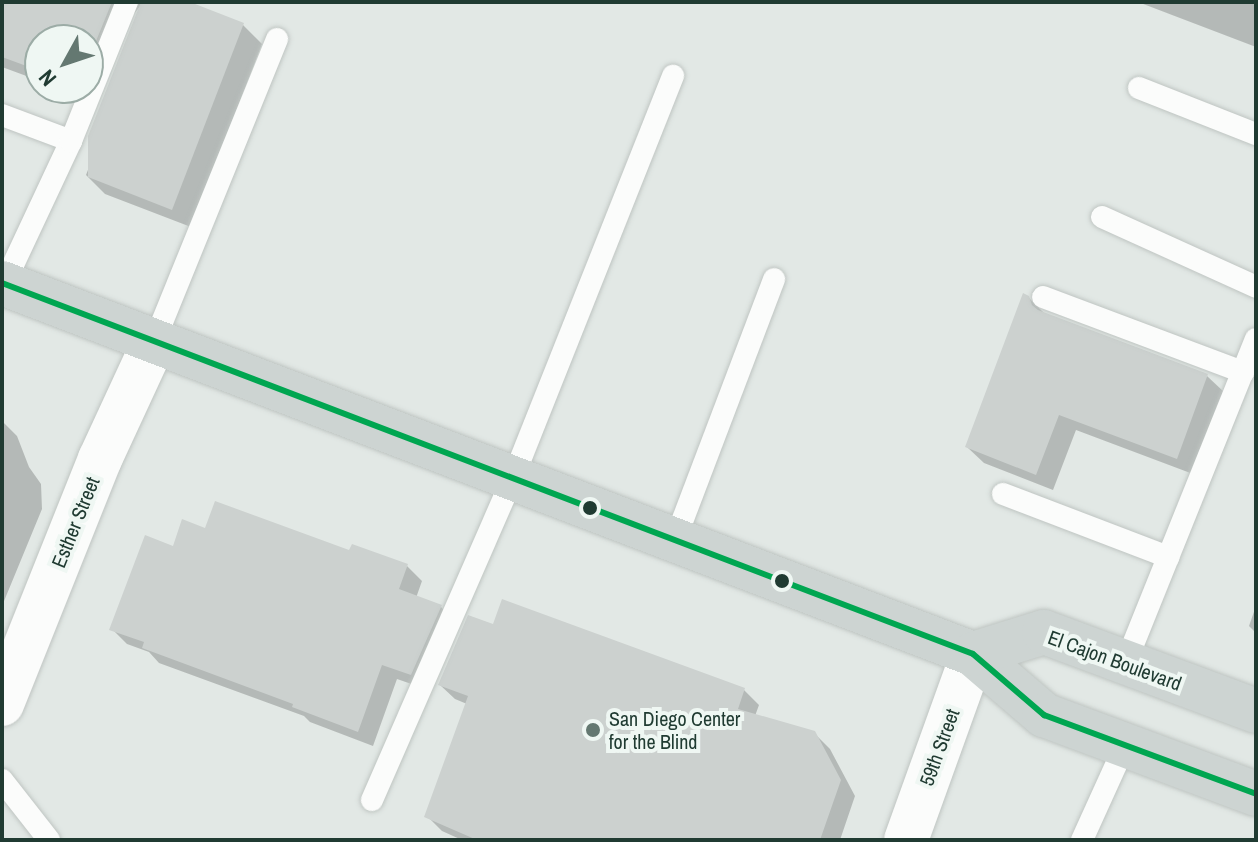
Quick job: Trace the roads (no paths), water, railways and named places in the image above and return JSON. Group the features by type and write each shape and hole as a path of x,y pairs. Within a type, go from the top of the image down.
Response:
{"main road":[{"path":"3,284 973,654 1044,715 1256,794"},
{"name":"El Cajon Boulevard","path":"973,654 1044,632 1256,711"}],"street":[{"name":"Esther Street","path":"2,704 100,459 154,342"},
{"name":"59th Street","path":"906,840 973,654"}],"lane":[{"path":"3,284 71,141 127,2"},
{"path":"154,342 277,39"},
{"path":"372,800 513,478 673,76"},
{"path":"1139,88 1256,134"},
{"path":"2,115 71,141"},
{"path":"1102,217 1256,287"},
{"path":"675,540 774,279"},
{"path":"1043,297 1243,372"},
{"path":"1126,662 1256,339"},
{"path":"1003,494 1168,557"},
{"path":"1082,840 1125,745"},
{"path":"2,780 49,840"}],"place":[{"name":"San Diego Center for the Blind","path":"593,730"}]}
